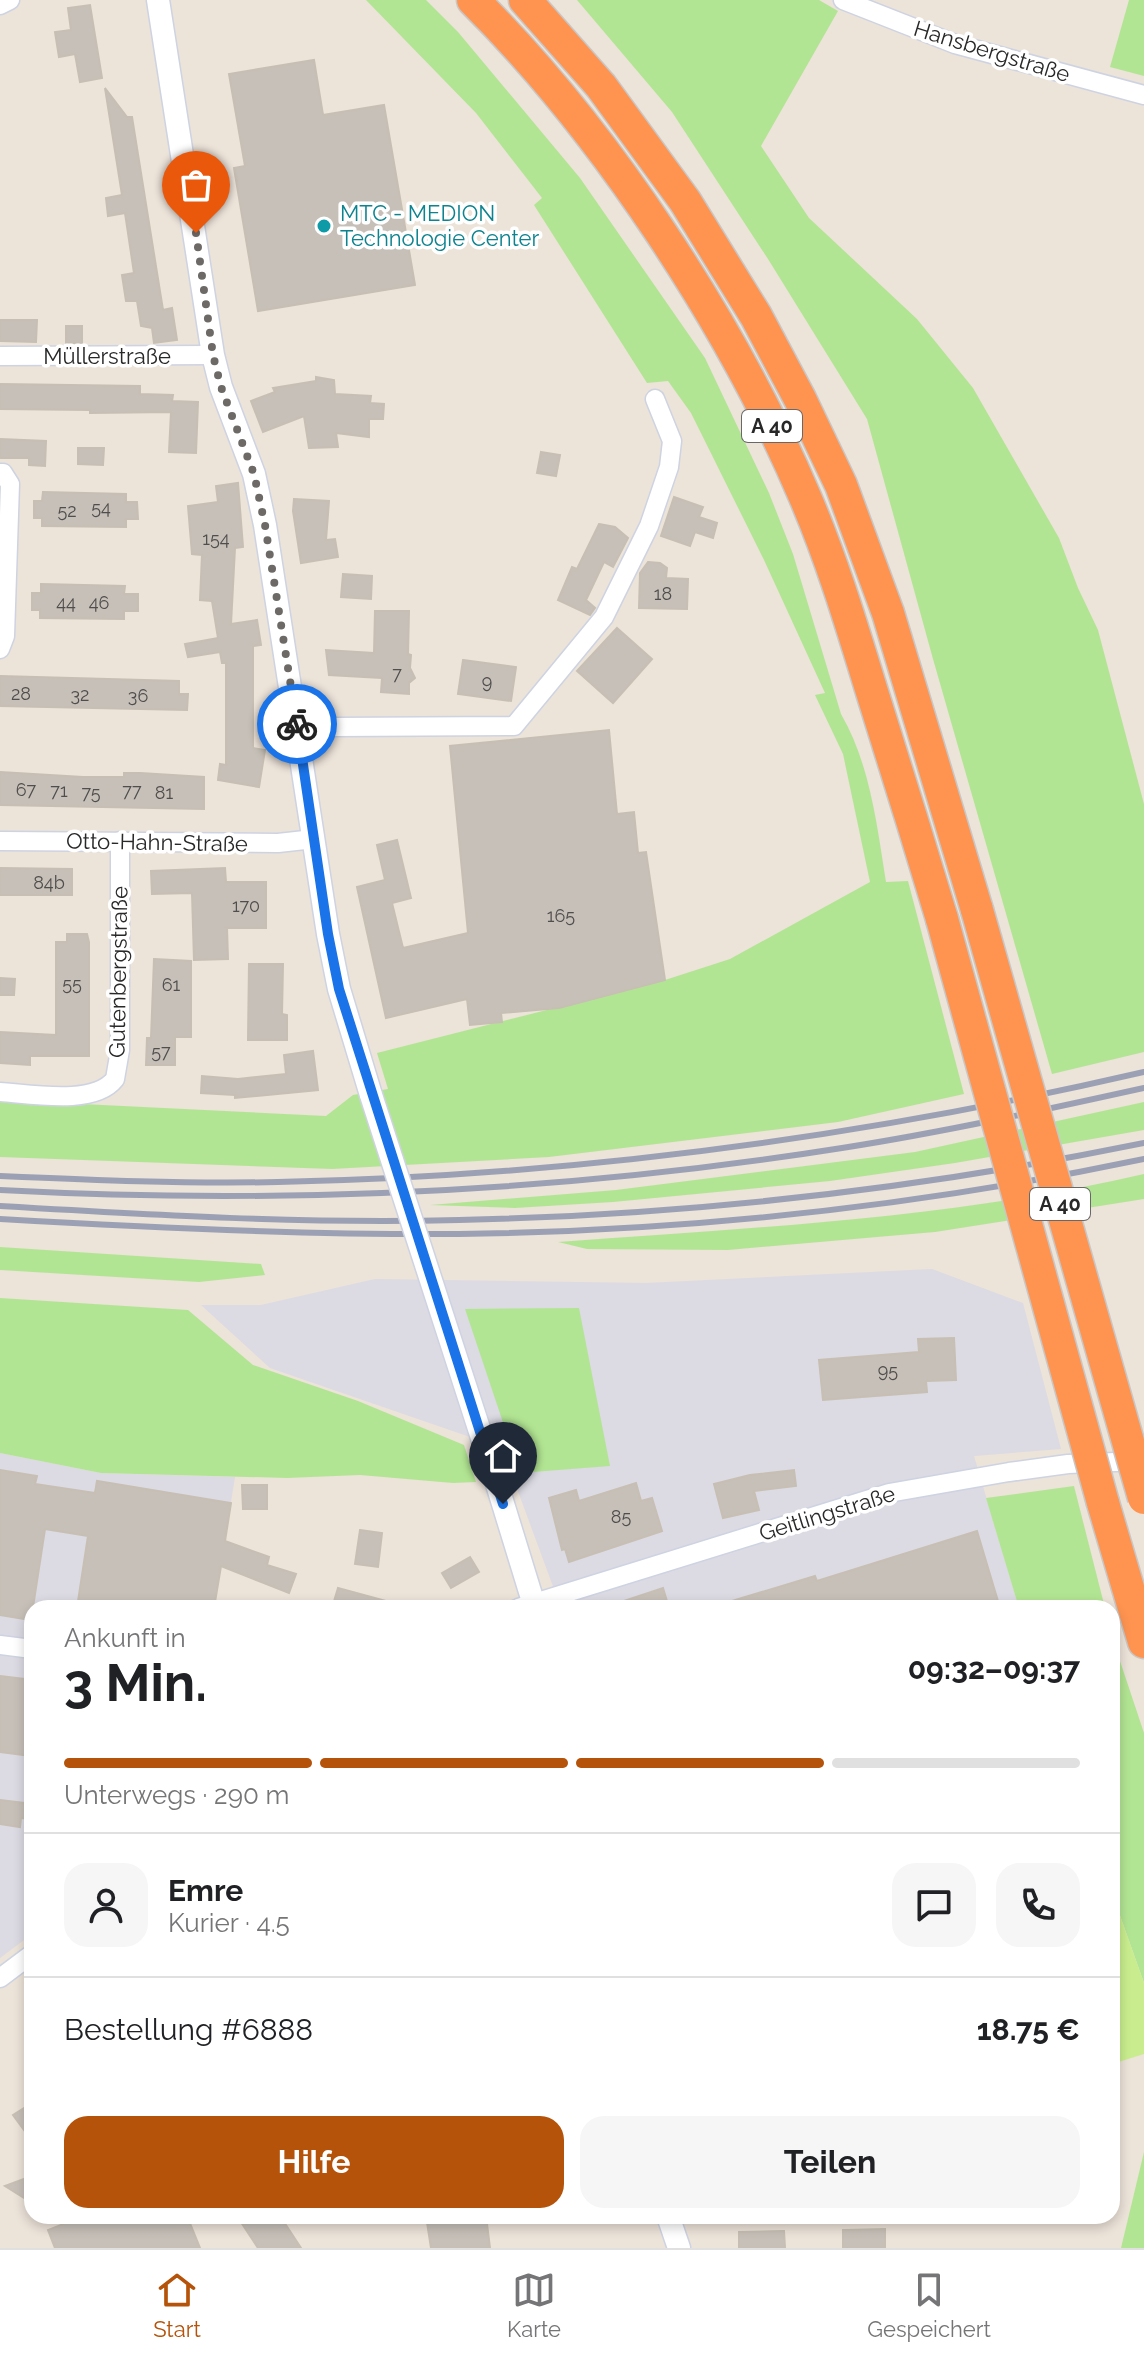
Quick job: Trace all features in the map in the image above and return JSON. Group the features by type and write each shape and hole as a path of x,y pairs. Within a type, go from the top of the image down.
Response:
{"highway":[{"name":"A 40","path":"473,0 571,110 654,223 728,342 769,418 806,498 851,623 942,919 1144,1642"},
{"name":"A 40","path":"525,0 601,86 685,201 756,316 841,485 888,613 977,910 1144,1498"}],"street":[{"path":"0,5 10,0"},
{"path":"158,0 213,355 221,387 254,474 265,525 339,989 496,1481 527,1600"},
{"name":"Hansbergstraße","path":"845,0 955,44 1144,95"},
{"name":"Müllerstraße","path":"0,356 213,355"},
{"path":"298,731 334,727 514,726 604,617 649,526 669,467 672,441 655,399"},
{"path":"0,473 10,484 5,636 0,649"},
{"name":"Otto-Hahn-Straße","path":"0,841 278,843 314,839"},
{"name":"Gutenbergstraße","path":"0,1092 70,1096 100,1092 115,1079 120,1050 120,841"},
{"name":"Geitlingstraße","path":"551,1600 914,1487 1068,1464 1144,1461"},
{"path":"0,1645 24,1648"},
{"path":"0,1978 24,1960"},
{"path":"671,2224 679,2248"}],"shaded area":[{"path":"932,1269 1023,1303 1061,1449 974,1456 1017,1600 558,1600 502,1448 270,1368 201,1305 261,1305 375,1279 646,1283"},
{"path":"0,1453 101,1473 235,1477 215,1600 24,1600 24,1940 0,1958"}],"green space":[{"path":"366,0 426,0 458,32 580,178 705,358 769,493 793,554 841,714 866,774 886,882 908,881 964,1094 838,1122 549,1157 332,1169 0,1157 0,1100 326,1116 353,1095 388,1089 377,1053 665,980 730,959 870,882 843,754 815,695 825,693 691,413 668,381 647,383 534,205 542,198 476,113"},
{"path":"577,0 819,0 838,11 761,146 809,218 917,319 973,388 1059,538 1098,630 1144,804 1144,1052 1052,1074 867,419 672,112"},
{"path":"1129,0 1144,0 1144,76 1110,67"},
{"path":"1144,1102 1144,1130 955,1163 830,1181 613,1202 515,1208 430,1205 616,1190 915,1152"},
{"path":"1144,1174 1144,1199 935,1232 728,1250 587,1249 558,1242 778,1226 926,1211 1072,1189"},
{"path":"0,1247 261,1264 265,1275 199,1282 0,1270"},
{"path":"0,1298 188,1310 253,1365 358,1401 464,1445 476,1482 360,1475 287,1478 101,1473 0,1453"},
{"path":"579,1308 610,1466 520,1473 465,1309"},
{"path":"1074,1486 1103,1600 1017,1600 986,1498"},
{"path":"1120,1661 1144,1733 1144,1983 1120,1916"},
{"path":"1120,1916 1144,1983 1144,2054 1120,2062"},
{"path":"1144,2152 1144,2248 1121,2248"}],"building":[{"path":"90,5 102,78 80,82 75,54 59,57 55,32 71,30 68,8"},
{"name":"MTC - MEDION Technologie Center","path":"314,60 323,115 384,105 415,285 258,311 234,168 245,166 229,74"},
{"path":"105,88 127,117 132,117 163,310 172,308 177,340 154,343 152,328 141,326 137,301 126,301 122,275 134,273 125,213 108,216 106,198 122,195"},
{"path":"0,320 37,320 36,342 0,341"},
{"path":"66,326 82,326 82,343 66,343"},
{"path":"316,377 334,380 335,394 371,396 370,403 384,404 383,419 369,419 369,437 336,433 338,447 309,448 304,416 263,432 251,401 275,392 273,388 316,381"},
{"path":"0,384 140,386 140,394 173,395 172,401 198,402 196,453 169,452 171,412 90,413 90,410 0,409"},
{"path":"0,439 46,441 45,466 29,465 29,458 0,458"},
{"path":"78,448 104,448 103,465 78,464"},
{"path":"541,452 560,455 556,476 537,473"},
{"path":"238,483 243,547 235,548 231,624 257,620 261,645 253,646 253,748 265,750 259,787 218,780 220,764 226,765 226,663 222,663 220,652 188,657 185,644 218,638 212,601 200,600 202,555 192,554 188,506 218,502 216,486"},
{"path":"43,492 126,494 126,502 137,502 138,519 126,519 126,527 42,526 42,518 34,518 34,501 42,501"},
{"path":"674,497 703,507 699,517 717,523 713,538 695,532 690,546 661,536"},
{"path":"294,499 329,501 326,540 335,539 338,557 301,563"},
{"path":"599,524 615,527 628,538 613,567 604,562 586,600 595,608 590,615 558,600 572,567 577,569"},
{"path":"648,562 660,563 667,568 666,578 688,579 687,609 639,608 640,573"},
{"path":"343,574 372,576 371,599 341,597"},
{"path":"41,584 125,586 124,594 138,594 138,611 124,611 124,619 40,618 40,610 32,610 32,593 41,593"},
{"path":"375,611 409,611 408,654 411,655 410,668 415,678 409,683 409,694 381,692 382,678 329,675 326,650 374,653"},
{"path":"617,628 652,659 613,703 577,671"},
{"path":"463,660 516,667 511,701 458,694"},
{"path":"0,676 179,681 179,694 188,694 187,710 0,706"},
{"path":"609,730 617,814 634,812 638,853 646,852 665,980 559,1008 501,1013 502,1022 470,1025 467,999 386,1018 357,887 385,880 377,845 397,840 411,898 392,903 403,948 468,933 450,746"},
{"path":"0,772 83,777 124,777 124,773 140,773 204,777 204,809 0,805"},
{"path":"0,868 72,869 72,895 0,895"},
{"path":"225,868 226,882 266,882 266,928 227,928 228,959 194,960 192,893 152,894 151,871"},
{"path":"67,934 87,934 89,942 89,1056 30,1056 30,1065 0,1063 0,1032 56,1035 56,942 67,942"},
{"path":"154,959 191,961 191,1037 175,1037 175,1065 146,1065 147,1038 151,1038"},
{"path":"249,964 283,964 282,1014 287,1015 287,1040 248,1040"},
{"path":"0,978 15,979 14,995 0,995"},
{"path":"313,1051 318,1090 235,1098 235,1095 201,1093 202,1076 238,1079 286,1074 284,1055"},
{"path":"954,1338 956,1380 926,1381 927,1392 823,1400 819,1360 919,1352 918,1339"},
{"path":"0,1470 37,1476 35,1484 95,1493 97,1481 231,1503 225,1541 269,1557 267,1565 296,1574 289,1593 221,1566 215,1600 78,1600 88,1536 45,1529 34,1600 24,1600 24,1619 0,1615"},
{"path":"794,1470 796,1486 754,1491 759,1510 723,1518 714,1484 750,1475"},
{"path":"636,1483 641,1501 652,1498 662,1531 569,1562 565,1549 562,1550 549,1498 576,1490 579,1501"},
{"path":"242,1485 267,1485 267,1509 243,1509"},
{"path":"360,1530 382,1533 378,1567 355,1564"},
{"path":"977,1531 998,1600 735,1600 815,1576 817,1581"},
{"path":"470,1557 479,1572 451,1588 442,1573"},
{"path":"338,1588 382,1600 334,1600"},
{"path":"663,1588 667,1600 627,1600"},
{"path":"0,1676 24,1679 24,1755 0,1752"},
{"path":"0,1800 24,1803 24,1818 21,1818 20,1827 0,1824"},
{"path":"24,2108 24,2130 13,2115"},
{"path":"24,2179 24,2198 5,2186"},
{"path":"63,2224 190,2224 200,2248 55,2248 48,2230"},
{"path":"242,2224 285,2224 301,2248 258,2248"},
{"path":"427,2224 487,2224 490,2248 431,2248"},
{"path":"885,2229 885,2248 843,2248 843,2230"},
{"path":"784,2231 785,2248 739,2248 739,2232"}],"railway":[{"path":"0,1176 278,1182 496,1172 714,1150 822,1134 930,1116 1144,1072"},
{"path":"0,1190 211,1196 317,1195 528,1185 738,1163 880,1142 1144,1088"},
{"path":"0,1206 287,1220 545,1217 803,1197 974,1174 1144,1143"},
{"path":"0,1219 344,1233 459,1234 631,1228 889,1203 1060,1176 1144,1159"}],"way so far":[{"path":"196,233 213,355 221,387 254,474 265,525 297,724"}],"place":[{"name":"MTC - MEDION Technologie Center","path":"324,226"}],"route":[{"path":"297,724 339,989 503,1504"}]}
